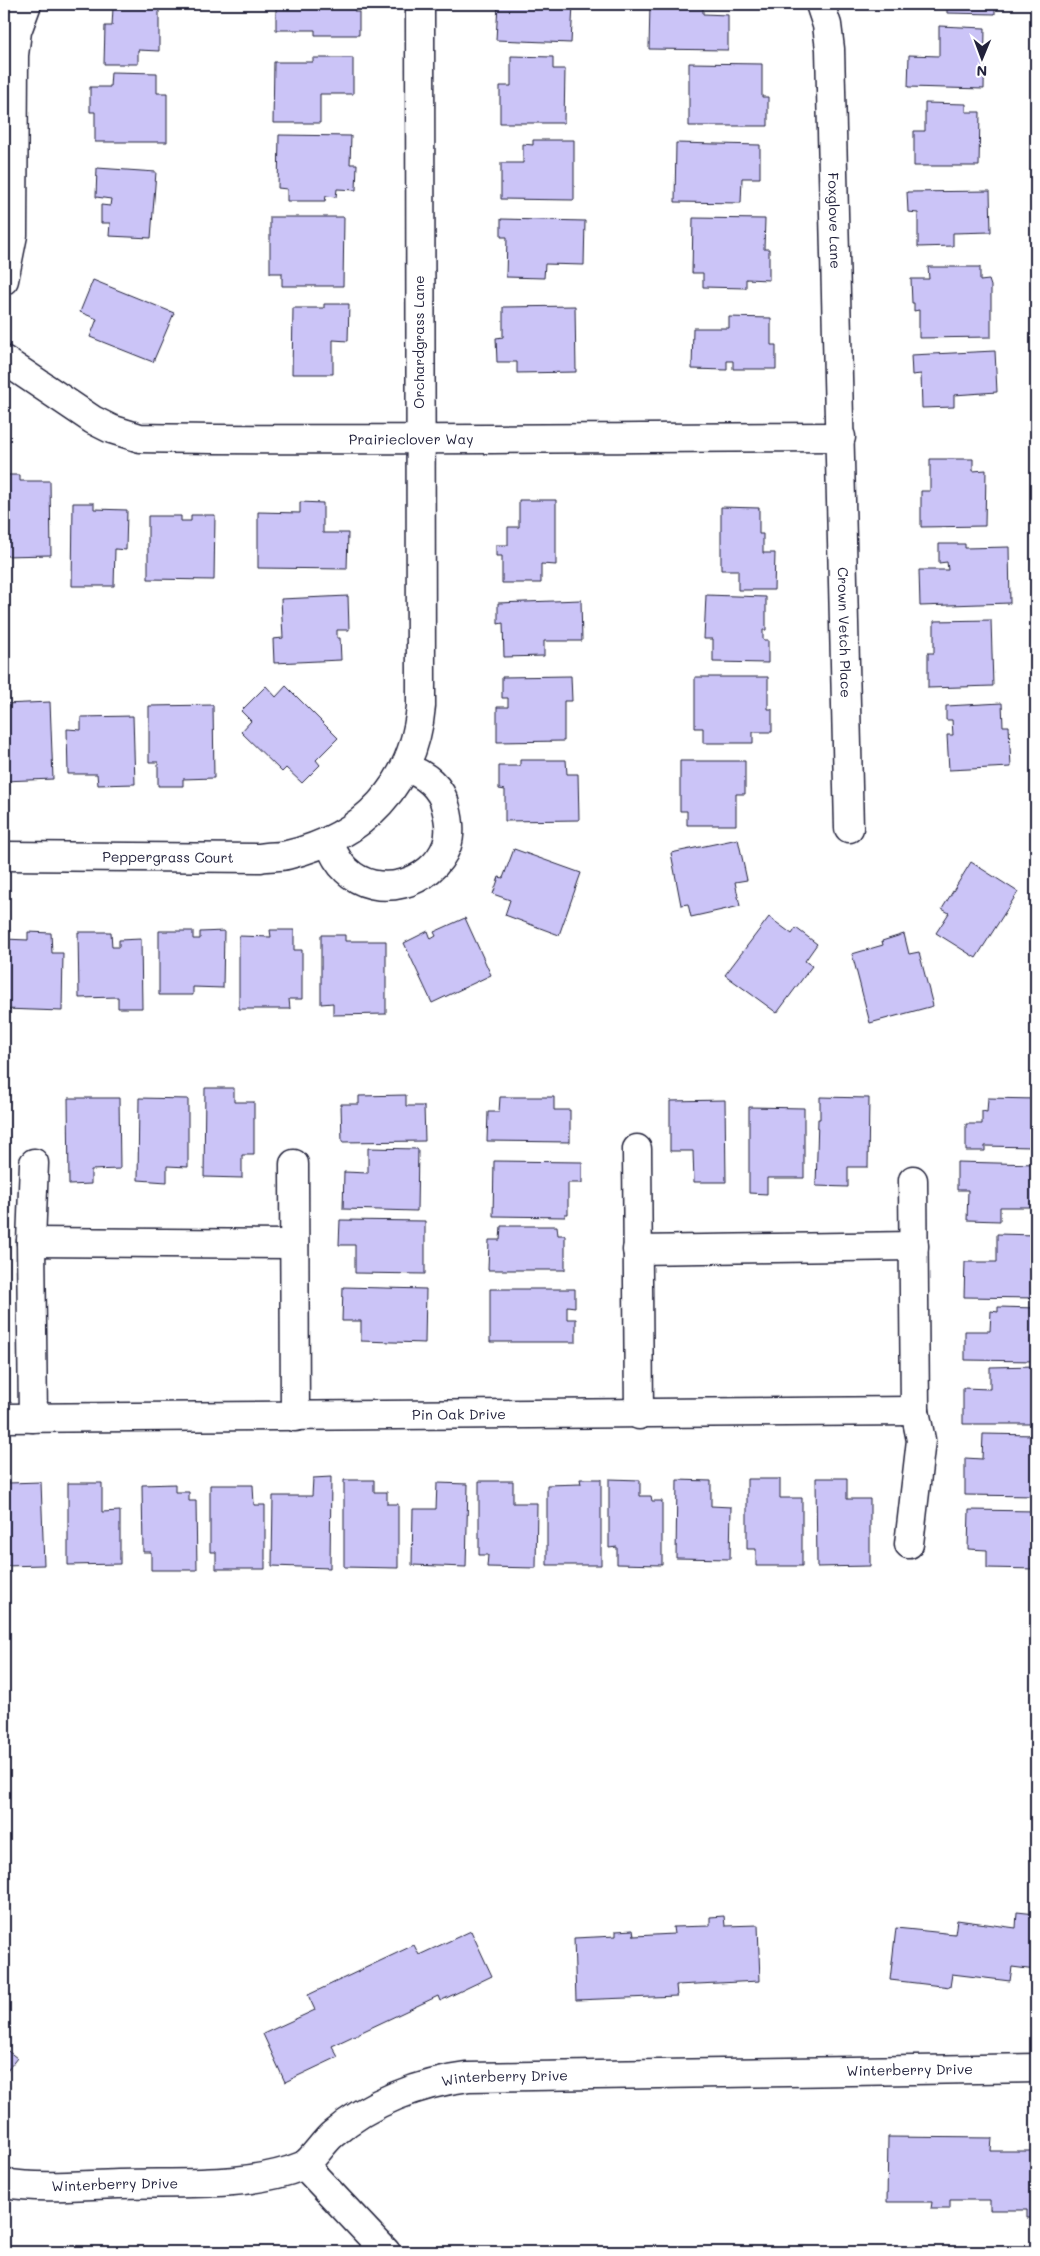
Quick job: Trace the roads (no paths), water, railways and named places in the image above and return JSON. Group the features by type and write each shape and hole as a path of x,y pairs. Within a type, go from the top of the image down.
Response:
{"street":[{"path":"4,280 13,235 14,55 17,31 27,4"},
{"name":"Orchardgrass Lane","path":"375,810 392,789 405,768 414,745 421,706 419,440 420,4"},
{"name":"Foxglove Lane","path":"820,4 827,25 830,49 841,437"},
{"name":"Prairieclover Way","path":"4,360 93,420 111,429 140,438 419,440 623,437 841,437"},
{"name":"Crown Vetch Place","path":"841,437 849,828"},
{"path":"328,841 336,857 346,870 359,879 374,884 390,886 421,878 437,862 447,845 450,823 444,799 430,780 417,772 405,768"},
{"name":"Peppergrass Court","path":"4,856 260,858 286,856 311,849 345,833 375,810"},
{"path":"637,1149 639,1415"},
{"path":"33,1418 31,1242 34,1163"},
{"path":"294,1164 295,1417"},
{"path":"909,1544 921,1440 915,1412 912,1180"},
{"path":"31,1242 294,1244"},
{"path":"637,1250 914,1246"},
{"name":"Pin Oak Drive","path":"4,1418 915,1412"},
{"name":"Winterberry Drive","path":"4,2183 46,2186 251,2180 304,2165 332,2135 373,2106 388,2098 451,2079 468,2077 1036,2068"},
{"path":"304,2165 386,2252"}]}
